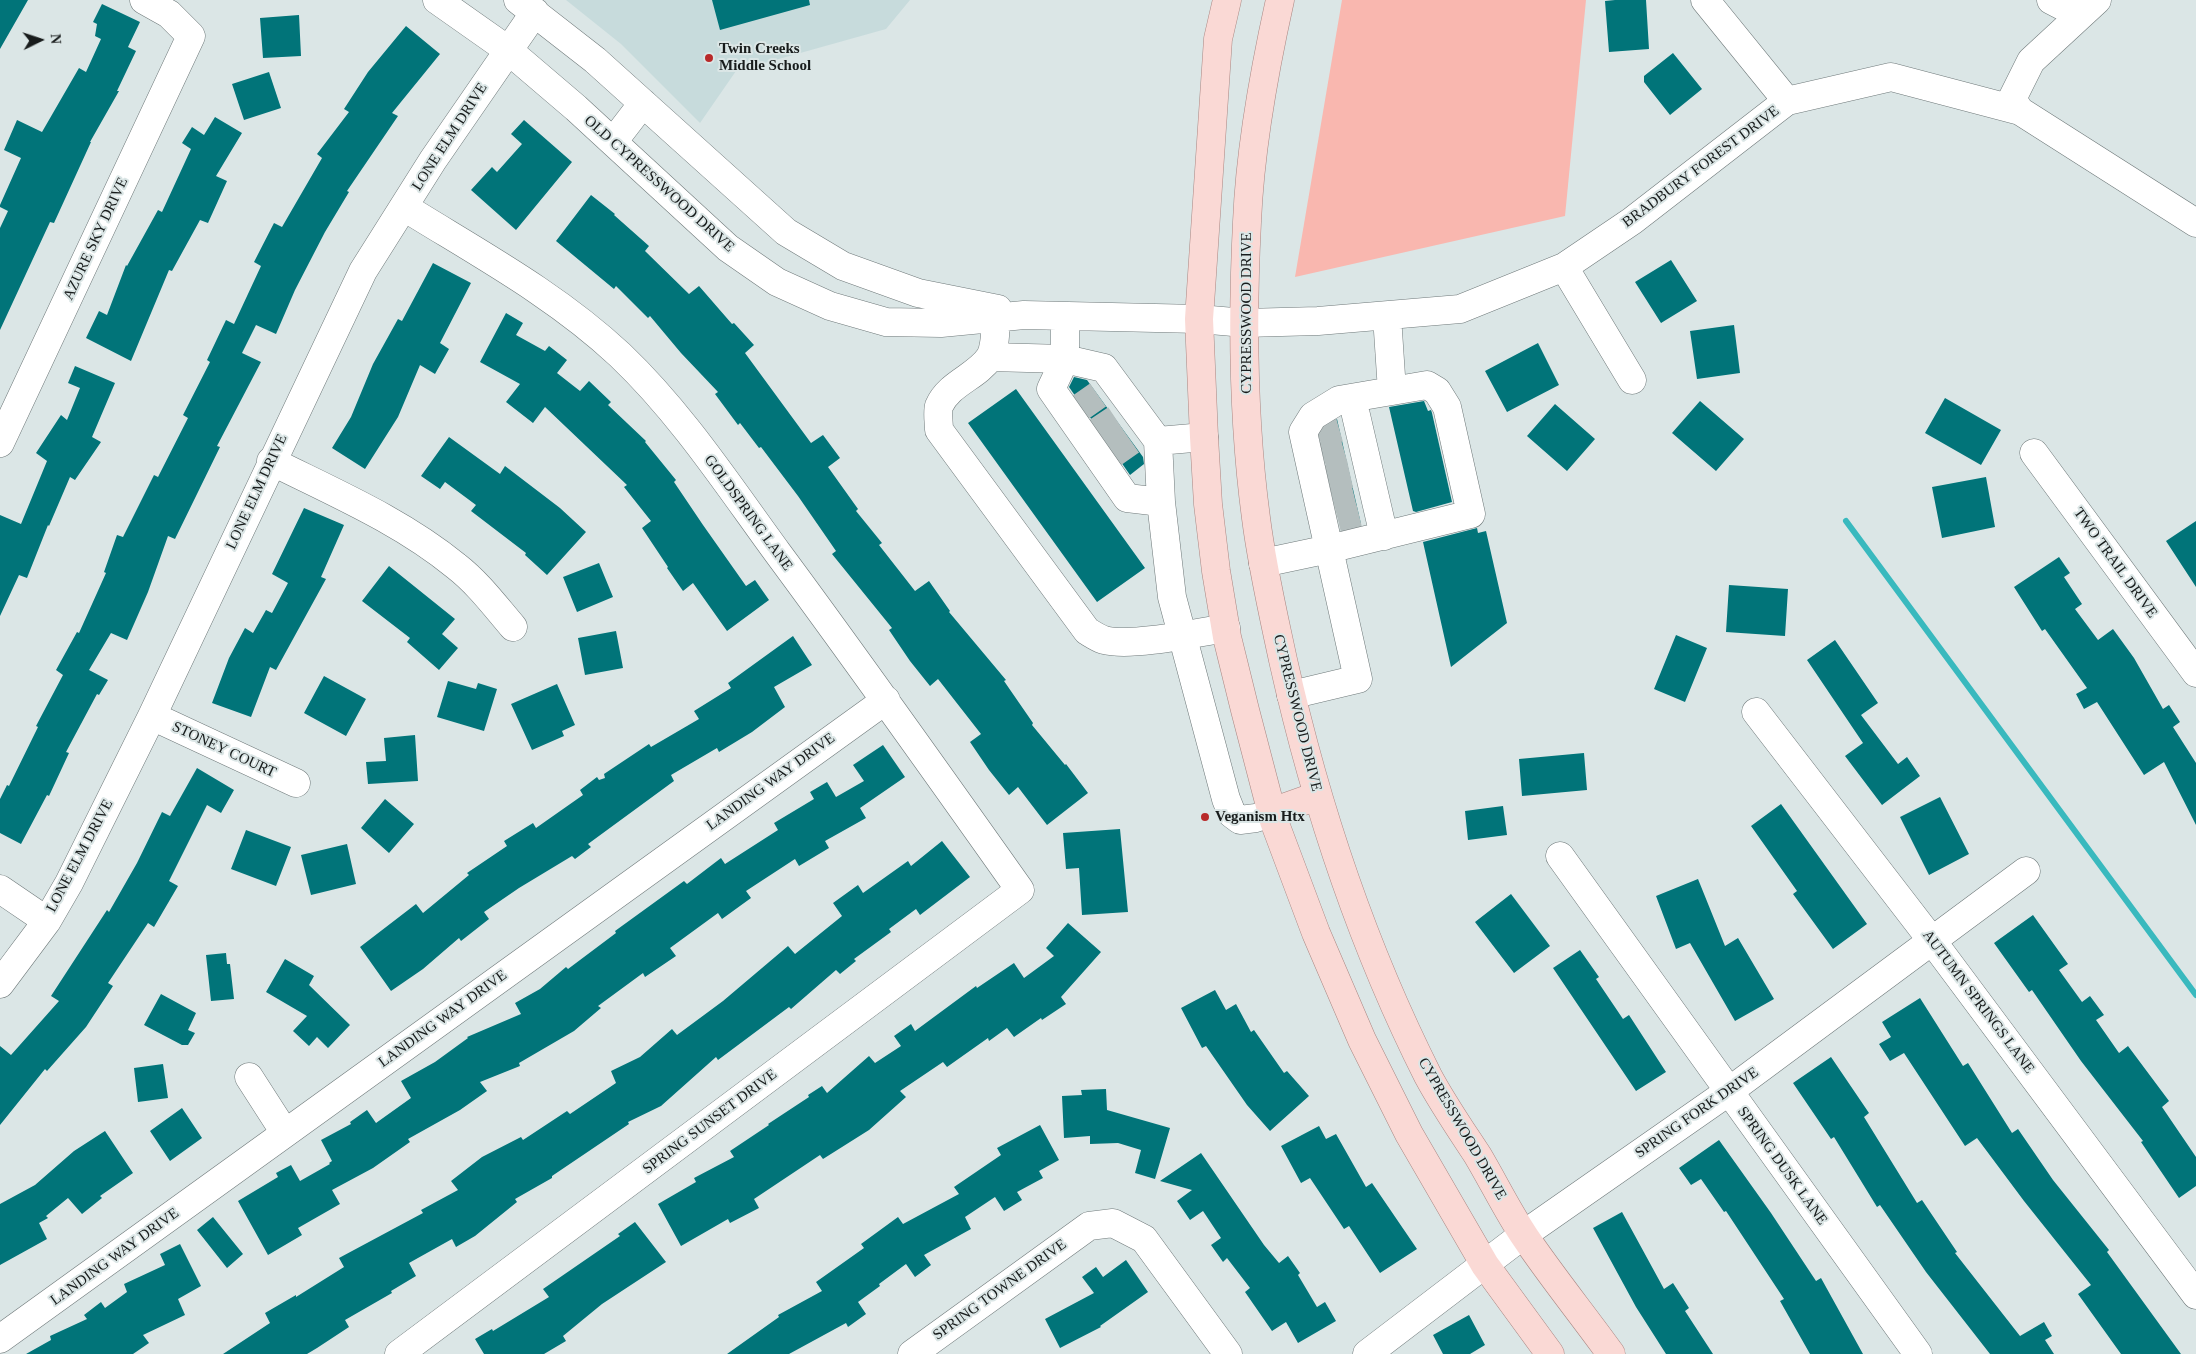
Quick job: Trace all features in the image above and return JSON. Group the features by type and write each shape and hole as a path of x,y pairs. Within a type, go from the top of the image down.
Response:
{"main road":[{"path":"1227,0 1218,39 1200,319 1208,504 1216,571 1244,710 1272,812 1316,933 1362,1040 1410,1134 1485,1265 1550,1354"},
{"name":"CYPRESSWOOD DRIVE","path":"1280,0 1257,129 1247,219 1245,323 1248,426 1256,516 1263,563 1291,695 1317,796 1374,955 1429,1078 1490,1175 1523,1235 1611,1354"},
{"path":"1272,812 1317,796"}],"street":[{"name":"AZURE SKY DRIVE","path":"0,443 191,36 169,14 144,0"},
{"name":"OLD CYPRESSWOOD DRIVE","path":"437,0 508,50 613,142 728,248 777,282 822,302 886,322 941,323 1024,315 1200,319 1245,323"},
{"path":"1705,0 1787,101"},
{"path":"2051,0 2088,8"},
{"name":"OLD CYPRESSWOOD DRIVE","path":"526,6 595,60 786,232 843,266 918,293 1024,315"},
{"name":"LONE ELM DRIVE","path":"0,984 46,921 69,883 152,716 363,271 433,160 508,50 526,6"},
{"path":"2020,112 2012,100 2031,61 2088,8"},
{"name":"BRADBURY FOREST DRIVE","path":"1245,323 1318,321 1460,308 1564,267 1632,221 1787,101 1891,77 2020,112 2196,223"},
{"path":"613,142 643,103"},
{"name":"GOLDSPRING LANE","path":"404,207 557,302 620,355 696,441 886,700 1020,890"},
{"path":"1564,267 1632,380"},
{"path":"1065,316 1065,359 1051,389 1090,400 1120,436 1161,502 1172,597 1226,799 1232,814 1240,820 1256,818 1272,812"},
{"path":"1263,563 1342,479 1392,391 1386,316"},
{"path":"996,318 990,357 952,389 938,408 939,430 1087,631 1103,640 1122,642 1182,636 1226,628"},
{"path":"990,357 1065,359 1104,368 1090,400"},
{"path":"1342,479 1471,514 1446,407 1437,391 1427,385 1392,391"},
{"path":"1090,400 1120,436 1127,498 1161,502"},
{"path":"1120,436 1204,437"},
{"name":"TWO TRAIL DRIVE","path":"2034,453 2196,673"},
{"path":"272,461 380,515 420,539 458,567 513,627"},
{"path":"1291,695 1358,679 1342,479"},
{"name":"LANDING WAY DRIVE","path":"0,1339 886,700"},
{"name":"AUTUMN SPRINGS LANE","path":"1756,712 1933,942 2196,1295"},
{"name":"STONEY COURT","path":"152,716 296,783"},
{"name":"SPRING DUSK LANE","path":"1560,856 1918,1354"},
{"name":"SPRING FORK DRIVE","path":"1367,1354 1523,1235 1728,1092 2026,872"},
{"path":"0,889 46,921"},
{"name":"SPRING SUNSET DRIVE","path":"400,1354 1020,890"},
{"path":"249,1077 285,1133"},
{"name":"SPRING TOWNE DRIVE","path":"912,1354 1089,1226 1113,1223 1144,1239 1228,1354"}],"shaded area":[{"name":"Twin Creeks Middle School","path":"566,0 910,0 886,29 736,71 700,123 621,44"},
{"path":"1342,0 1586,0 1565,216 1295,277"}],"building":[{"path":"0,0 28,0 0,49"},
{"path":"712,0 809,0 810,5 720,30"},
{"path":"1646,0 1649,49 1609,52 1605,1"},
{"path":"102,4 140,22 128,47 136,51 117,91 119,91 90,142 54,223 50,222 0,330 0,228 8,211 0,207 0,205 21,158 4,150 17,120 42,132 79,68 86,72 101,39 95,36 97,24 93,22"},
{"path":"299,15 301,56 263,58 260,18"},
{"path":"406,26 440,54 392,113 398,116 347,191 349,192 325,232 295,290 276,334 256,325 242,353 261,362 217,446 220,447 175,539 168,536 148,592 127,640 111,633 89,670 108,680 99,695 97,694 66,752 69,753 49,796 47,795 21,844 0,833 0,799 7,785 9,786 38,727 36,726 63,675 56,670 77,632 79,633 106,573 104,572 117,535 123,537 154,475 158,477 188,418 183,415 210,362 207,360 226,320 234,324 261,266 254,262 274,223 282,227 322,158 317,154 349,112 344,109 368,72"},
{"path":"1673,53 1702,89 1670,115 1644,82 1644,76"},
{"path":"269,72 281,108 244,120 232,84"},
{"path":"215,117 242,133 216,176 227,181 208,223 200,220 172,271 169,270 131,361 86,338 99,311 107,315 126,265 158,210 162,212 191,149 182,143 192,127 204,135"},
{"path":"524,120 572,162 516,230 471,190 492,167 497,172 522,144 511,134"},
{"path":"591,195 615,214 649,246 645,251 689,294 699,286 732,324 734,323 754,345 745,353 811,443 823,435 840,458 828,467 858,509 856,511 882,543 879,545 915,591 929,581 949,612 1006,680 1004,681 1033,723 1032,725 1088,793 1047,825 1018,787 1009,795 989,770 970,742 981,734 938,679 930,686 910,661 889,630 892,628 832,554 836,551 798,496 761,447 759,448 740,423 738,425 715,394 718,392 681,353 650,316 648,318 616,286 614,289 556,241"},
{"path":"1671,260 1697,301 1661,323 1635,282"},
{"path":"433,263 471,283 440,343 449,349 435,374 420,365 398,417 365,469 332,448 351,417 373,364 398,319 402,321"},
{"path":"506,313 523,323 516,335 545,351 549,346 567,360 557,373 580,391 589,381 611,402 608,405 646,441 676,480 674,482 746,586 755,580 769,600 727,631 693,583 683,591 667,568 642,528 651,521 624,487 627,485 545,407 533,423 506,402 520,384 480,362"},
{"path":"1734,325 1740,373 1697,379 1690,331"},
{"path":"1538,343 1559,385 1507,412 1485,371"},
{"path":"75,366 115,383 92,437 101,442 75,480 70,477 27,578 19,575 0,616 0,515 21,524 47,461 36,453 61,415 67,420 80,388 68,383"},
{"path":"1074,377 1087,380 1143,457 1144,464 1130,475 1069,387"},
{"path":"1016,389 1145,568 1097,602 968,423"},
{"path":"1945,398 2001,430 1981,465 1925,433"},
{"path":"1424,401 1428,411 1431,410 1432,413 1452,502 1416,512 1413,511 1389,407"},
{"path":"1700,401 1744,439 1716,471 1672,433"},
{"path":"1555,404 1595,439 1567,471 1527,436"},
{"path":"1337,419 1361,524 1341,529 1320,435 1324,427"},
{"path":"449,437 500,474 505,466 560,508 586,532 547,575 525,555 526,553 471,511 476,505 445,482 440,489 421,476"},
{"path":"1986,477 1995,527 1942,538 1932,487"},
{"path":"304,508 344,525 321,577 326,579 276,670 270,667 251,717 212,703 229,658 245,628 253,633 266,610 272,613 288,583 272,574"},
{"path":"2196,521 2196,587 2166,541"},
{"path":"1477,528 1478,533 1486,531 1507,623 1451,667 1423,542"},
{"path":"2059,557 2070,573 2064,577 2082,604 2075,609 2098,640 2113,629 2134,658 2163,709 2169,705 2180,722 2173,727 2196,763 2196,825 2164,762 2144,775 2097,702 2084,709 2076,694 2087,688 2045,629 2042,631 2014,587"},
{"path":"599,563 613,597 577,612 563,577"},
{"path":"389,566 455,619 442,634 458,648 439,670 407,642 410,638 362,601"},
{"path":"1729,585 1788,589 1785,636 1726,632"},
{"path":"616,631 623,668 585,675 578,638"},
{"path":"1676,635 1707,648 1685,702 1654,689"},
{"path":"793,636 812,665 774,687 785,707 752,732 719,752 717,748 671,775 674,781 588,844 591,847 575,859 572,856 519,888 484,912 489,919 461,941 459,938 423,969 391,991 360,947 416,904 423,913 469,875 467,873 507,846 504,841 533,823 536,828 583,795 580,790 597,777 599,780 605,778 604,774 649,744 651,747 699,719 694,711 731,688 728,683"},
{"path":"1835,640 1878,703 1861,715 1898,764 1907,757 1920,776 1882,805 1845,756 1863,743 1807,660"},
{"path":"324,676 366,699 346,736 304,713"},
{"path":"448,681 476,689 478,683 497,689 484,731 437,717"},
{"path":"557,684 575,725 562,731 564,736 532,750 511,704"},
{"path":"415,735 418,781 368,784 366,762 386,761 384,738"},
{"path":"883,745 905,777 860,808 866,818 825,841 829,848 799,866 795,859 746,891 751,898 722,919 718,913 670,948 676,956 645,977 643,973 598,1006 601,1008 574,1031 519,1063 520,1066 480,1082 487,1091 460,1110 408,1139 410,1142 373,1168 332,1190 340,1204 298,1228 302,1235 268,1255 238,1201 278,1177 276,1173 291,1165 300,1181 330,1164 332,1161 321,1140 351,1124 350,1122 367,1110 376,1123 411,1098 401,1081 435,1062 467,1037 521,1014 515,1003 540,989 566,967 568,969 616,933 615,931 684,881 687,884 721,858 725,864 778,830 774,823 814,799 810,792 827,782 836,797 864,781 853,765"},
{"path":"1584,753 1587,790 1522,796 1519,759"},
{"path":"197,768 234,790 221,813 207,805 169,881 178,886 154,927 148,923 108,983 113,986 86,1027 47,1071 45,1069 0,1125 0,1046 11,1055 59,1001 51,996 107,910 109,912 137,863 162,812 170,816"},
{"path":"1940,797 1969,854 1929,875 1900,817"},
{"path":"385,799 414,824 389,853 361,828"},
{"path":"1781,804 1867,924 1833,949 1793,894 1797,891 1751,826"},
{"path":"1503,806 1507,835 1468,840 1465,811"},
{"path":"1120,829 1128,912 1082,915 1079,868 1066,869 1063,833"},
{"path":"246,830 291,847 276,886 231,869"},
{"path":"942,841 970,877 920,915 916,909 889,929 891,932 854,959 856,961 840,974 836,970 791,1009 789,1007 718,1060 716,1057 661,1106 628,1122 629,1124 552,1176 552,1178 515,1199 517,1202 475,1236 456,1247 452,1239 409,1263 416,1276 391,1291 392,1293 345,1320 349,1327 307,1354 223,1354 270,1323 265,1313 296,1295 296,1297 344,1267 339,1258 423,1213 421,1210 458,1190 451,1181 482,1157 521,1137 523,1140 567,1111 570,1114 616,1083 611,1071 640,1057 672,1029 677,1035 723,1001 788,946 795,954 842,916 833,903 858,885 863,893 908,861 911,866"},
{"path":"347,844 356,884 311,895 301,855"},
{"path":"1698,879 1725,946 1738,938 1774,999 1735,1021 1690,943 1676,949 1656,896"},
{"path":"1511,894 1550,946 1514,973 1475,922"},
{"path":"2033,915 2068,964 2059,970 2082,1002 2090,996 2104,1015 2096,1020 2119,1053 2128,1046 2169,1101 2162,1107 2196,1157 2196,1186 2179,1198 2141,1142 2143,1141 2081,1061 2032,990 2029,992 1994,943"},
{"path":"1068,923 1101,952 1061,997 1066,1004 1042,1020 1041,1018 1014,1037 1007,1028 989,1041 988,1038 947,1067 943,1062 900,1091 906,1097 869,1130 823,1159 820,1155 754,1199 759,1208 730,1223 728,1219 681,1246 658,1204 696,1182 694,1178 734,1157 730,1151 809,1097 808,1095 822,1086 827,1093 869,1056 875,1063 901,1046 894,1036 911,1024 915,1031 976,986 977,988 1014,963 1024,978 1054,956 1046,948"},
{"path":"1580,950 1599,977 1596,979 1623,1019 1629,1015 1666,1072 1636,1091 1553,968"},
{"path":"226,953 227,964 230,964 234,999 211,1001 206,955"},
{"path":"285,959 314,976 309,985 350,1025 328,1048 317,1037 309,1046 293,1031 307,1016 266,992"},
{"path":"1215,990 1226,1010 1236,1004 1251,1032 1254,1030 1284,1073 1287,1071 1309,1096 1270,1131 1247,1105 1206,1046 1202,1048 1181,1008"},
{"path":"161,994 196,1013 188,1030 195,1033 188,1045 182,1045 144,1025"},
{"path":"1920,998 1963,1066 1968,1063 2012,1133 2018,1129 2053,1180 2109,1250 2107,1252 2181,1354 2121,1354 2078,1294 2091,1285 1977,1138 1965,1146 1904,1053 1890,1061 1879,1044 1891,1037 1882,1022"},
{"path":"1831,1057 1869,1113 1864,1117 1917,1203 1922,1200 1957,1252 1955,1253 2020,1336 2044,1322 2052,1336 2045,1340 2054,1354 1990,1354 1926,1272 1880,1205 1877,1207 1834,1137 1831,1139 1793,1083"},
{"path":"163,1064 168,1098 138,1102 134,1068"},
{"path":"1106,1089 1107,1110 1170,1128 1155,1179 1135,1173 1141,1150 1118,1143 1090,1144 1090,1136 1064,1138 1062,1096 1082,1095 1081,1090"},
{"path":"182,1108 202,1138 170,1161 150,1131"},
{"path":"1040,1125 1059,1160 1039,1171 1043,1178 1017,1192 1022,1200 1004,1211 995,1197 965,1217 971,1229 924,1255 931,1265 915,1277 906,1264 879,1284 880,1286 858,1302 866,1314 848,1327 846,1323 789,1354 727,1354 779,1317 778,1315 822,1291 816,1282 864,1248 861,1244 898,1217 903,1224 959,1194 954,1187 1001,1155 997,1148"},
{"path":"1319,1126 1326,1139 1336,1134 1366,1187 1372,1183 1417,1249 1380,1273 1349,1226 1344,1229 1310,1178 1301,1183 1281,1146"},
{"path":"105,1131 133,1173 100,1196 102,1198 82,1214 68,1198 46,1216 48,1218 39,1223 47,1239 0,1265 0,1204 35,1185 74,1151"},
{"path":"1719,1140 1816,1281 1821,1278 1863,1354 1810,1354 1780,1301 1784,1299 1726,1211 1724,1212 1701,1179 1691,1185 1679,1168"},
{"path":"1201,1153 1264,1245 1279,1263 1288,1256 1300,1273 1298,1275 1317,1307 1325,1302 1336,1321 1298,1343 1286,1322 1272,1331 1245,1292 1250,1288 1227,1258 1223,1262 1211,1245 1221,1238 1203,1211 1190,1220 1177,1201 1192,1190 1160,1181"},
{"path":"1622,1212 1664,1289 1673,1283 1689,1308 1685,1311 1713,1354 1666,1354 1636,1307 1593,1228"},
{"path":"213,1217 243,1254 227,1268 197,1230"},
{"path":"635,1222 666,1262 602,1304 563,1336 566,1341 544,1354 484,1354 475,1339 492,1329 493,1331 549,1297 543,1289 620,1236 618,1234"},
{"path":"180,1244 201,1286 178,1299 185,1315 143,1335 149,1343 133,1354 26,1354 51,1340 50,1336 87,1319 84,1315 101,1302 105,1308 127,1292 124,1284 165,1265 160,1254"},
{"path":"1126,1260 1148,1292 1101,1327 1060,1348 1045,1319 1094,1293 1082,1277 1096,1267 1103,1277"},
{"path":"1469,1315 1485,1345 1470,1354 1443,1354 1433,1335"}],"waterway":[{"path":"1846,521 2196,995"}],"tunnel":[{"path":"1078,409 1098,395"},
{"path":"1095,433 1116,419"},
{"path":"1318,434 1339,428"},
{"path":"1111,455 1131,441"},
{"path":"1323,456 1344,450"},
{"path":"1328,479 1350,474"},
{"path":"1334,504 1355,499"},
{"path":"1339,524 1360,519"}],"place":[{"name":"Twin Creeks Middle School","path":"709,58"},
{"name":"Veganism Htx","path":"1205,817"}]}
